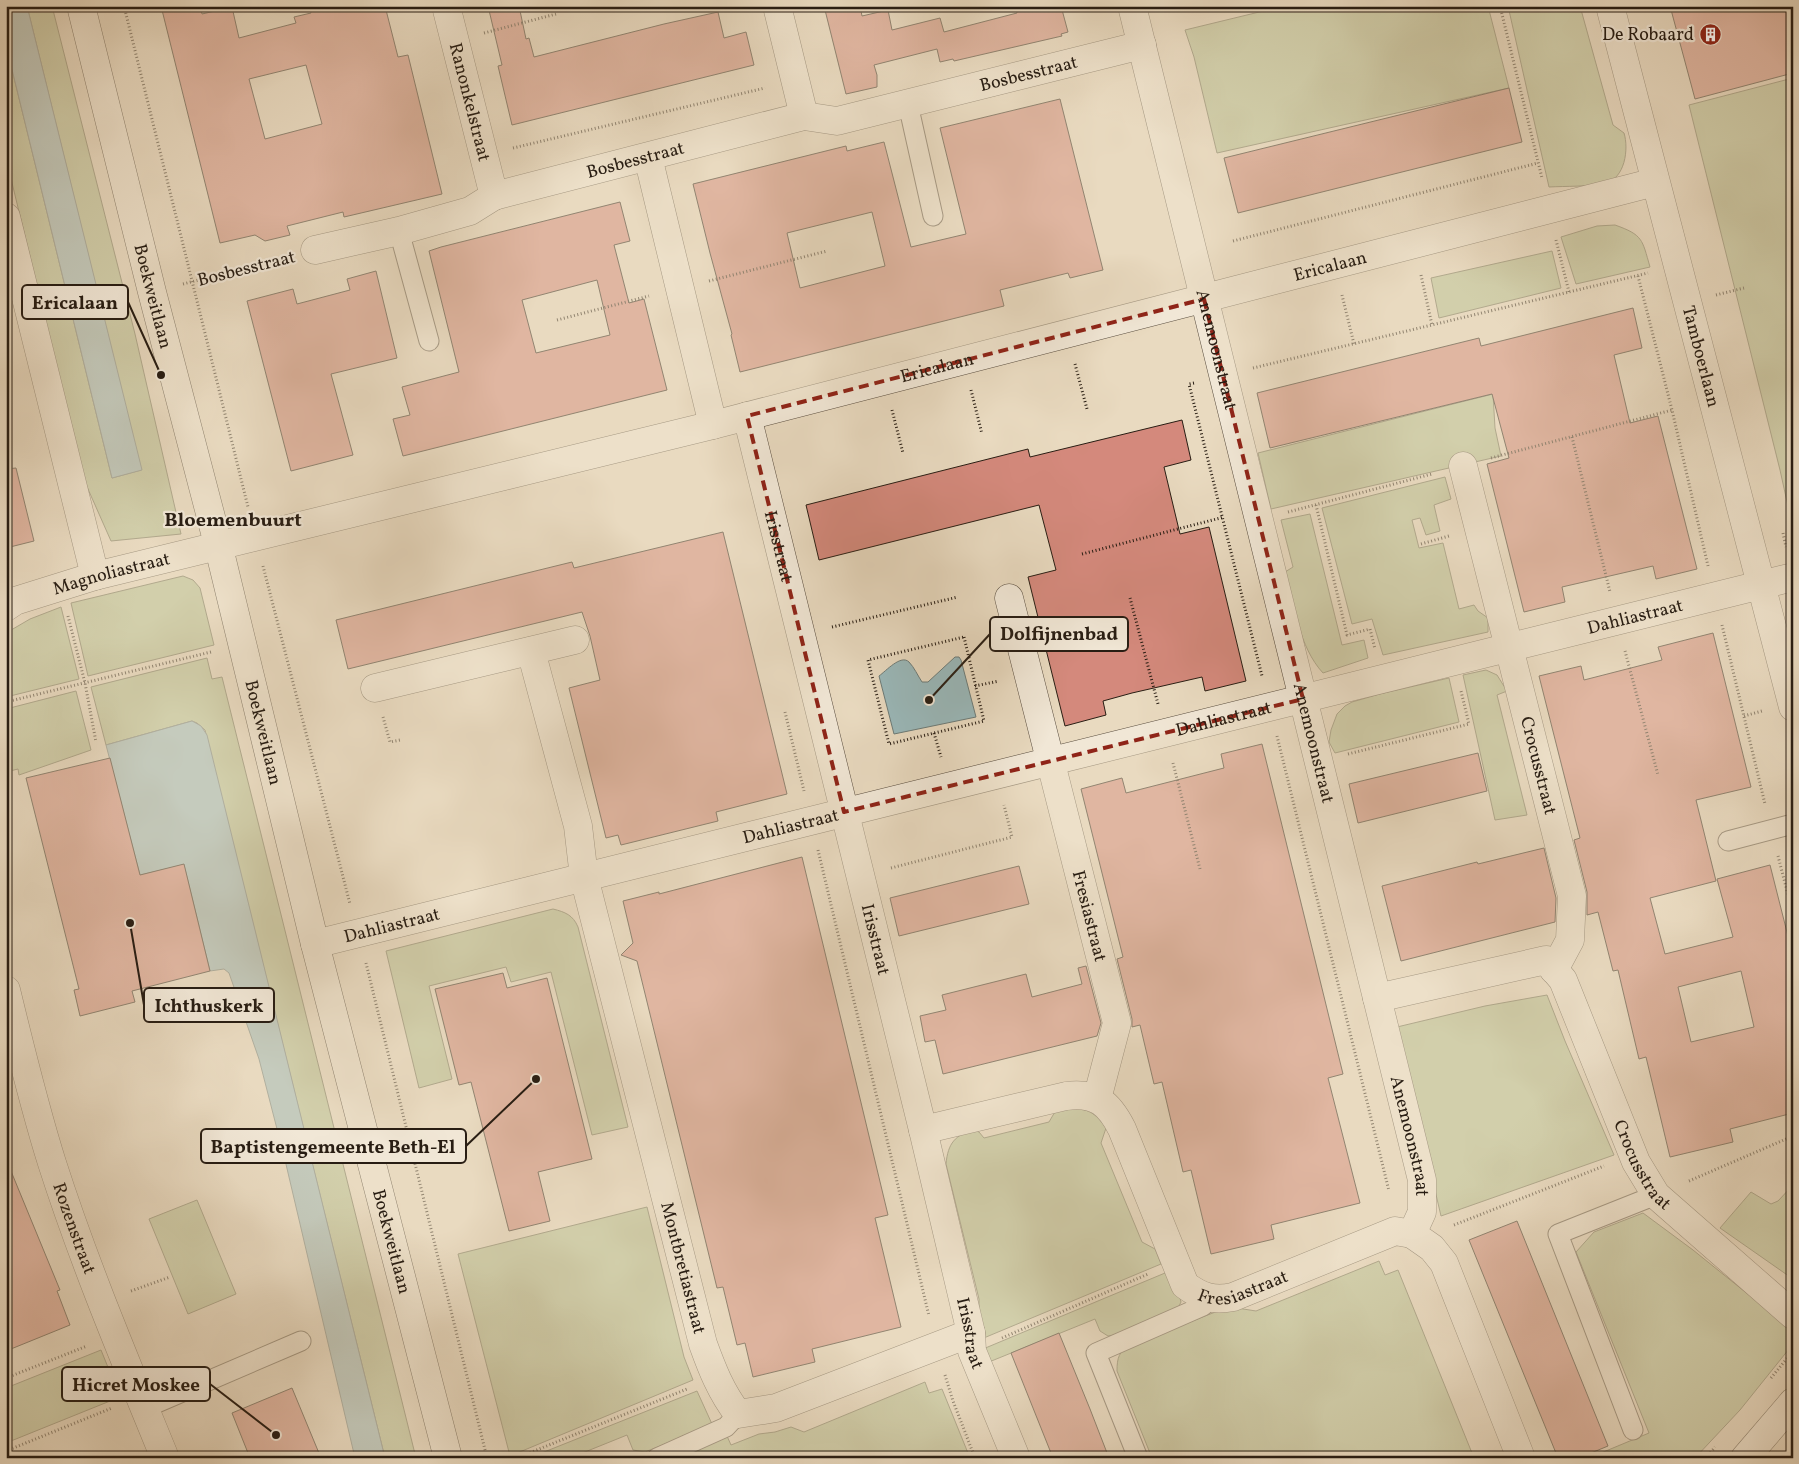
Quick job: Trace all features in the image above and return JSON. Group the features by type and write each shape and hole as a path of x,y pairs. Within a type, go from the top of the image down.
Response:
{"street":[{"name":"Boekweitlaan","path":"80,6 218,544 315,944 448,1458"},
{"name":"Ranonkelstraat","path":"446,6 494,196"},
{"path":"777,6 804,116"},
{"name":"Anemoonstraat","path":"1132,6 1422,1180 1422,1212 1409,1235"},
{"name":"Tamboerlaan","path":"1610,6 1793,708"},
{"name":"Bosbesstraat","path":"315,250 399,231 470,211 494,196 804,116 837,121 1142,45"},
{"path":"648,157 712,425"},
{"name":"Ericalaan","path":"218,544 712,425 1656,182"},
{"path":"6,217 14,282 95,576"},
{"name":"Irisstraat","path":"747,416 923,1130 972,1342 1016,1458"},
{"path":"1463,466 1508,648"},
{"name":"Magnoliastraat","path":"6,607 15,601 95,576 218,544"},
{"name":"Dahliastraat","path":"315,944 1793,577"},
{"path":"1009,598 1051,761"},
{"path":"375,688 575,640"},
{"name":"Crocusstraat","path":"1508,648 1572,896 1570,940 1554,970 1563,980 1632,1154 1656,1195 1793,1315"},
{"path":"531,651 578,826 584,877"},
{"name":"Fresiastraat","path":"1051,761 1117,1023 1097,1099 1112,1111 1122,1129 1186,1285 1204,1297 1221,1300 1409,1235"},
{"name":"Montbretiastraat","path":"584,877 703,1344 715,1378 738,1414"},
{"path":"1377,998 1546,960 1554,970"},
{"name":"Rozenstraat","path":"6,990 13,1050 102,1301 165,1458"},
{"path":"923,1130 1077,1094 1097,1099"},
{"path":"1409,1235 1432,1248 1444,1264 1521,1458"},
{"path":"738,1414 776,1408 936,1347 972,1342"},
{"path":"1745,1458 1793,1402"}],"lane":[{"path":"908,104 933,216"},
{"path":"399,231 429,341"},
{"path":"1728,841 1793,824"},
{"path":"1633,1430 1558,1234 1656,1195"},
{"path":"1138,1458 1096,1353 1203,1306 1204,1297"},
{"path":"142,1402 301,1341"},
{"path":"657,1458 726,1427 738,1414"}],"path":[{"path":"124,6 255,536 358,934 487,1458"},
{"path":"1500,6 1569,292"},
{"path":"455,41 556,14"},
{"path":"484,155 795,80"},
{"path":"1233,241 1538,163"},
{"path":"1414,245 1432,325"},
{"name":"Bosbesstraat","path":"152,292 315,250"},
{"path":"1335,265 1354,344"},
{"path":"1632,1154 1409,1235 1392,1205 1189,384 1678,266"},
{"path":"1067,334 1087,409"},
{"path":"963,361 982,434"},
{"path":"885,381 903,453"},
{"path":"1316,505 1348,635 1370,629 1384,679"},
{"path":"1082,554 1256,509"},
{"path":"60,587 85,683 96,742"},
{"path":"801,635 958,597"},
{"path":"964,637 984,721 934,734 889,744 868,660 964,637"},
{"path":"6,702 219,650"},
{"path":"1319,761 1469,724 1454,661"},
{"path":"784,706 936,1347 953,1401 975,1458"},
{"path":"860,876 1012,837 996,775"},
{"path":"1656,1195 1793,1136"},
{"path":"972,1342 1176,1262"},
{"path":"102,1301 170,1276"},
{"path":"6,1378 115,1335"},
{"path":"517,1458 715,1378"},
{"path":"6,1451 142,1402"}],"highlighted area":[{"path":"1204,299 1303,699 844,812 747,416"}],"green space":[{"path":"27,6 52,6 135,334 181,534 111,541 84,480 6,158 6,45 112,478 141,470"},
{"path":"1284,6 1488,6 1509,88 1217,153 1194,57 1185,30"},
{"path":"1508,6 1580,6 1613,125 1624,133 1626,147 1624,162 1617,176 1612,180 1591,185 1549,187"},
{"path":"1793,78 1793,529 1689,105"},
{"path":"1615,225 1631,232 1640,239 1650,267 1576,284 1561,237 1597,226"},
{"path":"1552,251 1561,288 1439,318 1431,278"},
{"path":"1493,394 1495,428 1501,456 1271,509 1258,453"},
{"path":"1445,477 1451,499 1434,505 1440,531 1426,535 1420,518 1412,520 1419,548 1443,543 1459,609 1474,605 1478,611 1488,618 1488,632 1383,655 1372,619 1352,624 1322,508"},
{"path":"1310,514 1342,645 1364,640 1368,658 1323,673 1308,651 1298,625 1285,572 1293,567 1281,520"},
{"path":"183,576 193,580 200,588 214,645 88,676 71,603"},
{"path":"61,607 79,679 6,697 6,633 30,619"},
{"path":"207,658 212,679 222,677 416,1458 385,1458 205,730 192,721 106,745 91,687"},
{"path":"1486,670 1497,675 1507,691 1497,695 1527,815 1495,820 1463,675"},
{"path":"1449,678 1459,722 1335,753 1329,742 1331,730 1337,714 1345,706 1352,702 1380,694"},
{"path":"76,691 91,750 19,775 18,769 6,772 6,709"},
{"path":"553,909 568,915 578,927 628,1127 592,1135 551,972 511,982 506,967 429,986 452,1079 419,1088 386,951"},
{"path":"1547,995 1614,1155 1441,1216 1397,1027 1485,1006"},
{"path":"1068,1107 1090,1112 1106,1128 1101,1143 1142,1242 1155,1249 1161,1264 979,1340 979,1299 946,1164 951,1145 957,1137 974,1130 979,1132 984,1138 1049,1122 1056,1110"},
{"path":"1793,1185 1793,1279 1720,1228 1751,1192 1771,1204 1778,1201"},
{"path":"197,1200 236,1294 188,1314 149,1219"},
{"path":"647,1207 684,1357 693,1380 510,1456 458,1254"},
{"path":"1643,1213 1693,1250 1790,1328 1793,1332 1793,1344 1740,1410 1695,1458 1589,1458 1649,1433 1576,1252 1594,1232"},
{"path":"1379,1261 1385,1275 1398,1270 1474,1458 1152,1458 1117,1371 1118,1359 1123,1350 1130,1345 1218,1311 1237,1308 1256,1311"},
{"path":"1165,1273 1180,1298 1181,1302 1178,1308 1114,1335 1108,1336 1100,1331 1095,1319 989,1362 983,1349"},
{"path":"101,1350 120,1397 6,1443 6,1388"},
{"path":"925,1382 929,1393 942,1389 970,1458 674,1458 727,1436 731,1445 759,1434 791,1427 804,1432"},
{"path":"697,1391 712,1424 645,1452 633,1450 627,1435 570,1458 529,1458"}],"water":[{"path":"6,6 27,6 142,470 112,478 6,45"},
{"path":"955,657 959,657 961,660 976,717 894,734 879,676 889,667 902,660 906,660 913,666 922,682 928,682"},
{"path":"192,721 201,726 207,735 385,1458 355,1458 285,1160 259,1059 229,973 224,969 210,971 184,865 140,875 106,745"}],"building":[{"path":"161,6 200,6 202,14 232,7 239,38 296,23 294,17 311,13 309,6 385,6 398,57 408,55 442,194 344,217 343,212 287,226 290,235 265,241 255,235 220,243","holes":["306,65 322,124 265,139 249,79"]},
{"path":"488,6 519,6 526,39 529,38 534,57 718,12 724,38 746,32 754,65 512,125 498,66 502,65"},
{"path":"824,6 860,6 862,16 888,10 892,30 940,18 944,32 1017,13 1016,6 1061,6 1068,32 1061,34 1062,36 954,61 953,59 940,62 937,49 874,65 877,75 877,87 846,94"},
{"path":"1670,6 1793,6 1793,73 1695,99"},
{"path":"1509,88 1522,142 1238,213 1224,158"},
{"path":"1060,99 1103,270 1070,278 1068,273 1000,290 1004,306 740,372 693,184 846,146 847,151 884,142 911,247 966,234 940,128","holes":["872,212 885,266 800,288 787,233"]},
{"path":"620,202 630,241 614,245 629,303 644,299 667,390 403,456 393,419 410,415 402,387 459,372 429,251","holes":["597,280 610,335 536,353 522,300"]},
{"path":"376,271 397,358 331,374 353,455 291,471 247,301 293,289 297,304 350,290 347,279"},
{"path":"1633,308 1642,348 1614,355 1630,423 1658,416 1697,569 1656,579 1653,566 1562,587 1565,602 1524,612 1487,464 1509,458 1492,394 1270,448 1257,393 1479,338 1481,346"},
{"path":"1182,420 1191,460 1164,467 1180,534 1209,527 1246,681 1205,691 1202,677 1132,693 1103,701 1106,715 1065,726 1028,577 1056,570 1039,505 819,560 806,505 1028,449 1030,457"},
{"path":"16,468 34,541 6,548 6,469"},
{"path":"723,532 787,794 716,812 718,821 621,845 618,835 606,838 569,688 600,680 590,636 582,612 348,669 336,620 572,562 574,568"},
{"path":"1713,633 1751,787 1696,800 1716,881 1650,898 1665,954 1733,937 1717,879 1770,865 1793,956 1793,1113 1730,1129 1733,1142 1670,1157 1646,1057 1639,1059 1618,970 1613,971 1598,912 1587,915 1587,892 1574,840 1580,838 1539,676 1581,666 1584,680 1662,660 1658,647","holes":["1741,971 1754,1027 1691,1042 1678,987"]},
{"path":"1262,744 1343,1074 1328,1078 1360,1203 1271,1225 1274,1239 1211,1254 1191,1170 1183,1172 1162,1082 1154,1084 1140,1025 1132,1027 1132,1019 1117,959 1123,957 1081,789 1122,778 1126,793 1224,768 1221,754"},
{"path":"1478,753 1487,791 1358,823 1349,784"},
{"path":"110,758 140,875 184,864 210,971 132,991 135,1002 80,1016 74,990 79,989 26,778"},
{"path":"1544,848 1556,898 1555,922 1401,961 1382,886 1477,862 1478,864"},
{"path":"802,857 888,1215 875,1218 901,1327 812,1349 815,1362 753,1377 745,1343 737,1345 723,1287 717,1288 637,961 621,955 633,943 623,901 659,892 659,894"},
{"path":"1019,866 1029,904 899,936 890,898"},
{"path":"1086,966 1101,1023 1097,1036 943,1074 935,1040 925,1042 920,1016 946,1010 942,995 1026,974 1032,997 1082,984 1078,968"},
{"path":"503,973 507,988 547,978 592,1159 538,1172 550,1221 509,1231 471,1082 459,1085 435,989"},
{"path":"6,1159 60,1290 57,1291 70,1325 6,1351"},
{"path":"1517,1221 1608,1446 1579,1458 1558,1458 1469,1240"},
{"path":"1059,1333 1109,1458 1053,1458 1011,1353"},
{"path":"292,1388 321,1458 250,1458 232,1413"}],"place":[{"name":"De Robaard","path":"1710,34"},
{"name":"Ericalaan","path":"161,375"},
{"name":"Dolfijnenbad","path":"929,700"},
{"name":"Ichthuskerk","path":"130,923"},
{"name":"Baptistengemeente Beth-El","path":"536,1079"},
{"name":"Hicret Moskee","path":"276,1435"}],"district":[{"name":"Bloemenbuurt","path":"233,519"}]}
